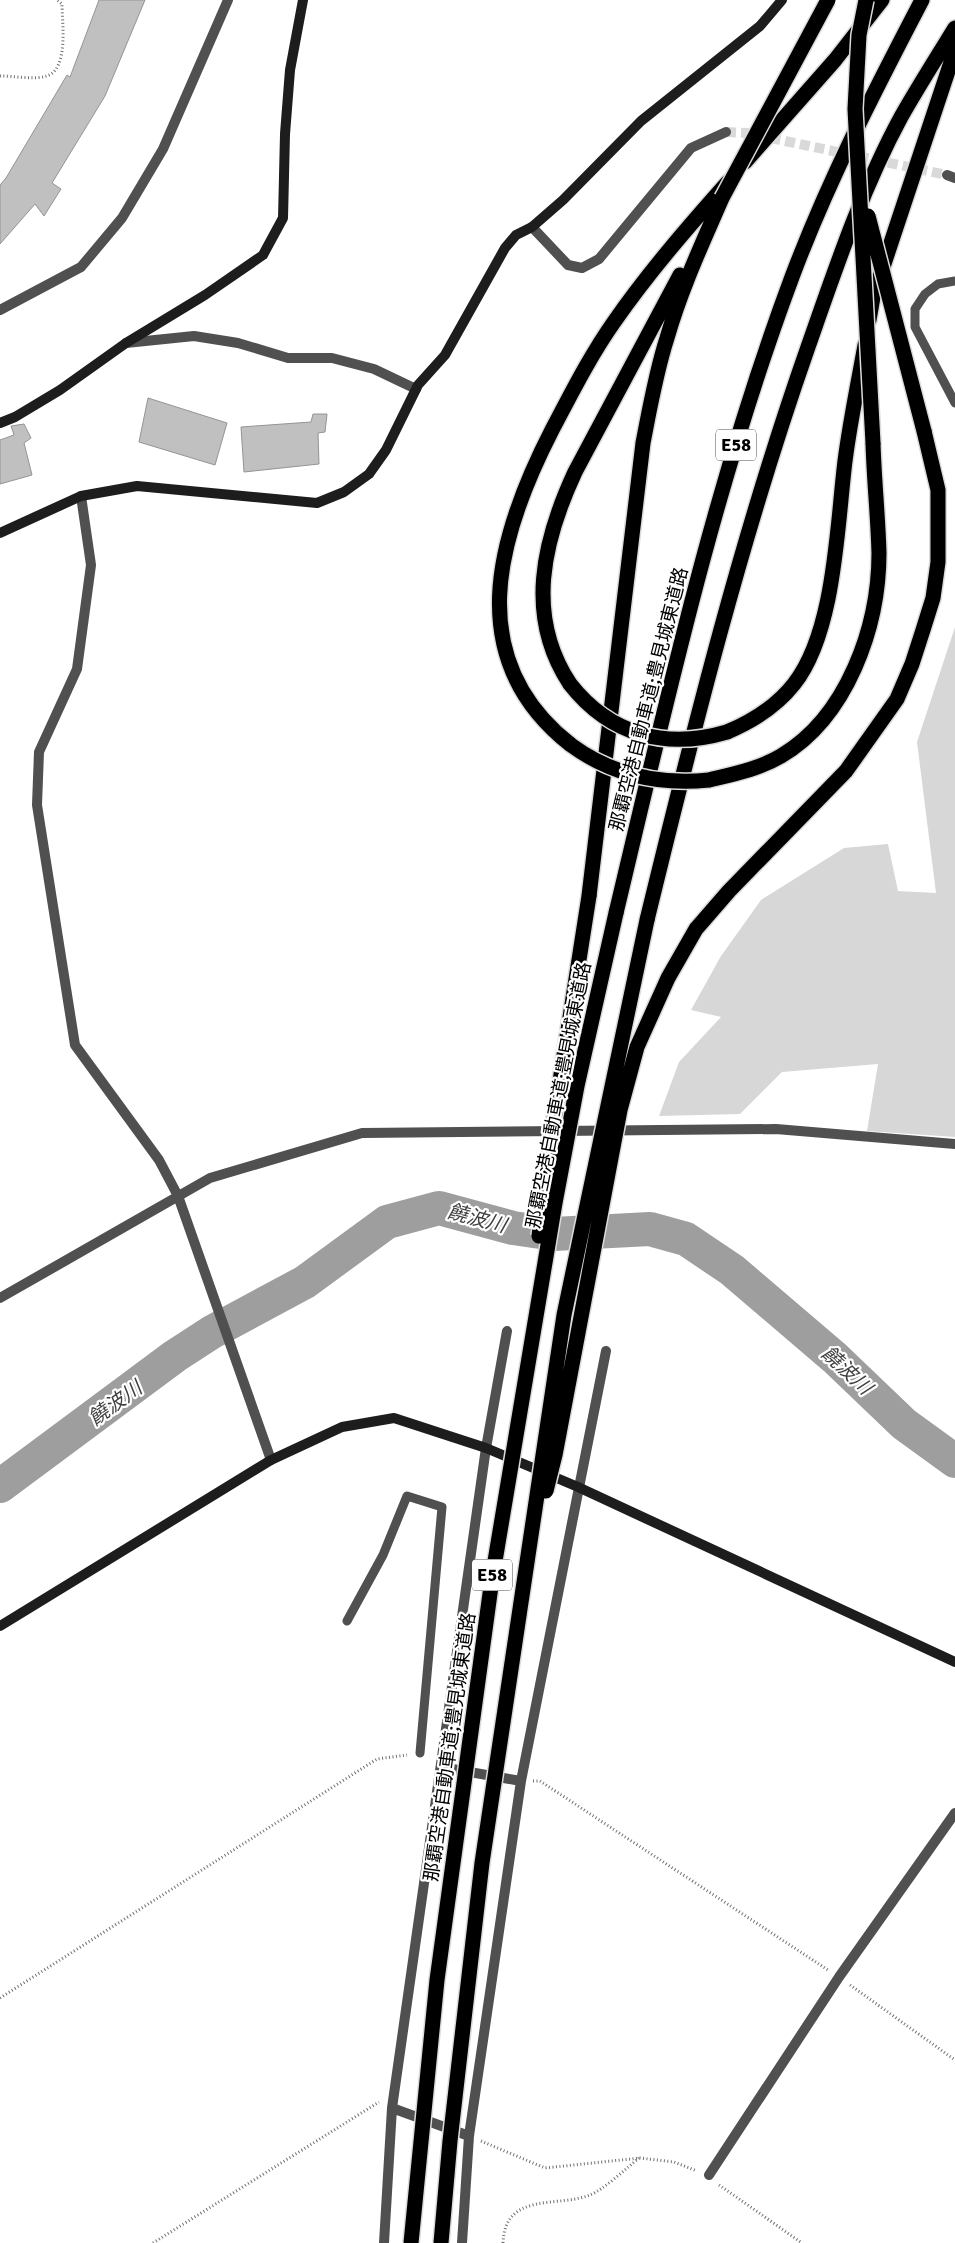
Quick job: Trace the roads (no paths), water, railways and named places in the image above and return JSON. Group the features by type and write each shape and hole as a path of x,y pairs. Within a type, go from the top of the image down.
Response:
{"highway":[{"path":"828,0 610,406 562,501 545,565 542,598 544,624 550,648 559,668 570,684 595,711 634,732 653,738 681,741 705,738 727,732 752,721 784,695 795,683 810,657 821,630 828,602 848,438 873,297 955,50"},
{"path":"866,0 858,43 855,101 878,553 877,580 866,638 853,671 837,700 820,724 792,749 750,770 709,780 670,782 635,776 597,761 571,745 546,724 519,686 508,661 501,633 501,572 508,535 520,499 564,408 614,322 695,219 835,60 882,0"},
{"name":"那覇空港自動車道;豊見城東道路","path":"411,2243 439,1970 492,1579 575,1096 616,913 710,531 753,392 792,277 827,192 922,0"},
{"name":"E58","path":"441,2243 450,2141 482,1863 564,1315 647,920 702,696 745,540 788,403 828,291 868,189 900,118 955,28"},
{"path":"522,1586 555,1455 623,1102 637,1047 668,978 696,929 729,891 846,771 897,699 933,598 938,562 938,490 924,430 877,256 860,178"},
{"path":"518,1424 550,1145 589,896 633,512 654,387 666,338 688,275 722,198"}],"street":[{"path":"0,310 81,268 122,218 162,149 228,0"},
{"path":"0,423 15,417 60,390 126,343 205,295 263,255 283,218 285,134 290,70 303,0"},
{"path":"0,533 81,496 138,486 317,503 344,492 369,474 386,450 416,389 445,355 504,248 516,235 532,227 563,200 641,121 760,26 782,0"},
{"path":"532,227 568,266 582,268 599,259 691,148 726,132"},
{"path":"126,343 194,336 238,343 288,358 332,358 374,369 416,389"},
{"path":"81,496 91,565 77,669 39,752 36,805 75,1045 159,1160 178,1196 270,1460"},
{"path":"0,1298 210,1178 362,1133 776,1129 955,1144"},
{"path":"384,2243 392,2108 486,1448 507,1331"},
{"path":"462,2243 469,2136 521,1781 606,1351"},
{"path":"0,1626 270,1460 342,1427 394,1418 486,1448 578,1487 955,1662"},
{"path":"441,1767 521,1781"},
{"path":"709,2175 839,1977 955,1813"},
{"path":"392,2108 469,2136"}],"lane":[{"path":"955,282 938,284 925,294 915,309 915,327 955,403"},
{"path":"347,1621 383,1555 407,1496 442,1507 420,1753"}],"waterway":[{"name":"饒波川","path":"0,1486 175,1356 212,1332 305,1282 387,1222 439,1208 513,1228 554,1234 650,1229 686,1239 732,1270 835,1358 904,1424 955,1461"}],"tunnel":[{"path":"726,132 747,133 947,175"}]}
